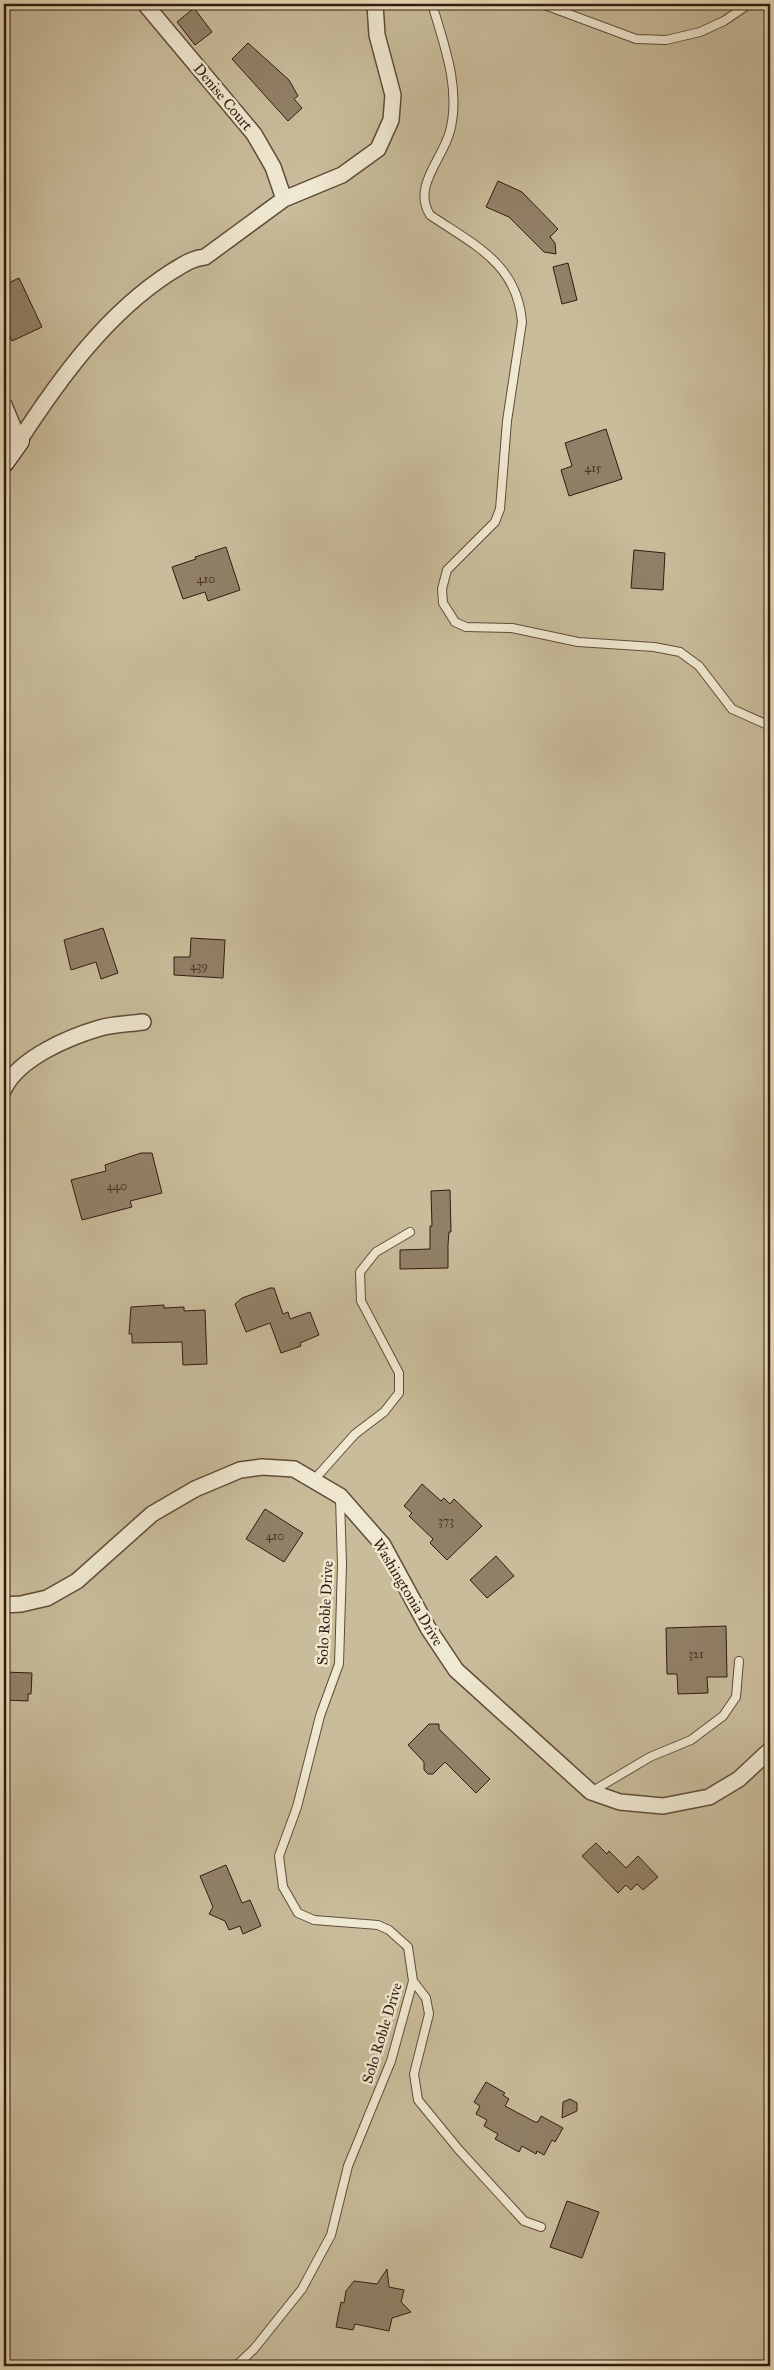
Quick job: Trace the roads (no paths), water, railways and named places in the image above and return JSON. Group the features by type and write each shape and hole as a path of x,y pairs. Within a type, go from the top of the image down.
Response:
{"street":[{"name":"Denise Court","path":"145,4 254,134 273,167 284,199"},
{"path":"4,462 83,353 116,316 158,281 195,258 205,257 284,199 342,175 378,149 391,120 393,95 378,35 374,4"},
{"path":"4,405 19,440"},
{"path":"4,1089 27,1062 73,1038 102,1028 143,1022"},
{"name":"Washingtonia Drive","path":"4,1604 21,1604 47,1598 77,1581 152,1514 195,1489 240,1470 262,1466 294,1469 340,1496 383,1545 428,1628 456,1670 591,1792 620,1802 663,1806 709,1797 739,1780 770,1750"}],"lane":[{"path":"432,4 444,45 454,97 450,130 445,145 425,183 424,207 430,215 494,259 511,281 521,306 522,322 507,421 500,509 495,522 447,570 442,589 443,603 455,622 466,627 512,628 578,642 654,647 680,652 699,666 732,709 770,726"},
{"path":"542,4 636,39 666,40 700,32 724,21 749,4"},
{"path":"313,1481 355,1434 384,1412 399,1393 399,1373 361,1301 360,1272 376,1252 410,1232"},
{"name":"Solo Roble Drive","path":"236,2366 254,2349 302,2289 331,2235 348,2166 391,2061 413,1981 408,1947 389,1930 378,1926 314,1920 298,1913 283,1887 279,1856 296,1807 320,1716 339,1664 342,1565 340,1496"},
{"path":"591,1792 650,1756 692,1740 723,1716 736,1697 740,1661"},
{"path":"413,1981 426,1998 429,2014 414,2074 418,2100 459,2150 524,2221 541,2226"}]}
